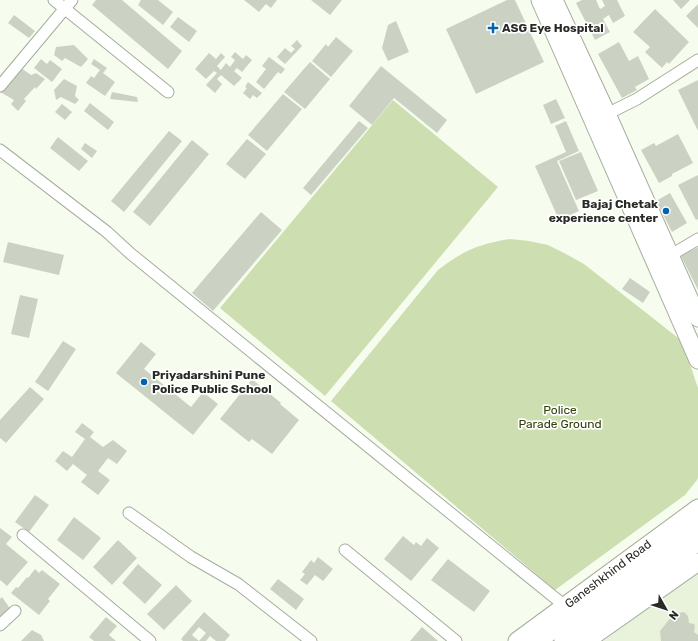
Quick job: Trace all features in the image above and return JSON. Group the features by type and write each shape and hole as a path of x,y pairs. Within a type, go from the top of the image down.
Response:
{"main road":[{"path":"540,0 698,360"},
{"path":"554,0 671,255 698,318"},
{"name":"Ganeshkhind Road","path":"518,641 698,508"},
{"path":"538,641 698,524"},
{"path":"563,641 698,542"},
{"path":"586,641 698,562"}],"street":[{"path":"54,0 168,92"},
{"path":"0,86 72,0"},
{"path":"607,114 637,99 698,60"},
{"path":"0,150 107,232 137,259 564,606"},
{"path":"671,255 698,239"},
{"path":"129,513 191,557 238,584 311,641"},
{"path":"23,535 150,641"},
{"path":"345,550 456,641"},
{"path":"0,625 15,611"}],"shaded area":[{"path":"698,572 698,641 603,641"}],"green space":[{"path":"393,100 498,187 325,396 220,308"},
{"name":"Police Parade Ground","path":"510,239 548,245 584,264 682,341 698,388 697,480 685,495 555,590 331,401 438,270 471,249 489,243"}],"building":[{"path":"96,0 122,0 182,51 168,69 92,5"},
{"path":"141,0 158,0 173,12 163,25 138,5"},
{"path":"244,0 277,0 271,8 266,4 259,12"},
{"path":"311,0 342,0 330,15"},
{"path":"507,0 515,0 544,62 476,94 446,29"},
{"path":"582,0 596,0 600,9 605,6 602,0 617,0 625,16 613,23 609,15 603,19 610,32 595,40 576,3"},
{"path":"673,0 690,0 681,9"},
{"path":"698,4 698,28 686,16"},
{"path":"655,9 689,42 669,64 667,62 662,68 645,52 650,47 633,32"},
{"path":"14,15 35,31 29,38 8,23"},
{"path":"178,17 197,31 189,42 170,27"},
{"path":"396,21 409,52 388,61 382,48 388,25"},
{"path":"336,37 353,51 331,77 312,61 326,44 328,47"},
{"path":"297,40 302,46 285,64 277,57 285,48 291,53 295,49 291,46"},
{"path":"619,42 629,61 638,56 649,79 635,87 637,90 622,98 598,54"},
{"path":"74,45 88,59 81,67 65,58 62,61 54,55 56,47"},
{"path":"235,52 243,59 246,55 252,60 242,72 237,68 234,71 242,78 234,86 221,75 217,79 222,84 215,93 206,85 217,73 214,71 206,79 195,69 209,53 216,59 221,53 225,57 217,66 221,70 226,63 230,67 235,60 231,57"},
{"path":"269,57 285,69 281,74 278,72 264,89 256,82 266,69 262,66"},
{"path":"41,59 47,64 50,60 62,69 52,82 34,68"},
{"path":"94,59 107,68 103,73 115,82 105,96 86,83 91,76 94,78 100,70 91,64"},
{"path":"310,62 330,79 305,109 284,92"},
{"path":"381,66 447,120 437,133 394,98 372,125 349,106"},
{"path":"21,68 31,75 36,73 45,79 24,99 26,101 18,111 11,104 14,100 0,92"},
{"path":"64,79 77,86 75,96 79,100 75,104 61,97 56,100 54,90"},
{"path":"698,80 698,131 678,90"},
{"path":"248,82 262,93 257,98 253,95 250,99 243,93 247,88 245,87"},
{"path":"112,92 137,97 138,102 110,99"},
{"path":"283,94 302,109 267,151 248,135"},
{"path":"556,99 565,118 551,124 543,105"},
{"path":"90,103 114,122 108,130 84,111"},
{"path":"62,104 72,112 65,120 55,112"},
{"path":"359,121 368,128 311,195 303,188"},
{"path":"566,121 579,151 557,161 579,211 559,220 535,166 566,152 555,126"},
{"path":"169,131 182,141 124,212 111,201"},
{"path":"678,134 693,163 659,183 641,150 654,143 656,146"},
{"path":"58,137 88,161 79,171 50,148"},
{"path":"247,139 266,154 245,179 226,164"},
{"path":"192,140 209,154 150,226 133,212"},
{"path":"85,143 97,151 92,158 81,149"},
{"path":"581,152 598,191 576,200 559,161"},
{"path":"698,175 698,219 696,220 678,185"},
{"path":"670,193 687,223 672,232 656,201"},
{"path":"261,212 282,230 213,311 192,293"},
{"path":"8,242 64,255 59,275 3,262"},
{"path":"698,247 698,290 681,256"},
{"path":"630,278 650,292 643,303 622,289"},
{"path":"20,295 38,299 29,338 11,334"},
{"path":"63,341 76,349 48,391 35,382"},
{"name":"Priyadarshini Pune Police Public School","path":"141,342 156,354 144,369 191,407 203,392 218,404 193,435 116,373"},
{"path":"252,379 299,420 272,454 252,439 249,442 220,419"},
{"path":"30,387 44,399 6,443 0,438 0,420"},
{"path":"82,423 94,432 90,437 103,447 113,440 127,451 117,464 108,458 98,471 110,480 98,495 81,482 87,475 73,464 67,471 55,461 63,451 72,457 85,439 75,432"},
{"path":"35,495 49,505 29,532 15,522"},
{"path":"74,517 101,538 83,560 57,540"},
{"path":"0,528 12,537 6,544 28,562 7,586 0,580"},
{"path":"403,536 414,545 416,542 421,546 427,538 439,548 411,581 384,559"},
{"path":"118,540 137,558 112,585 93,567"},
{"path":"318,557 333,569 323,581 315,575 307,585 300,580 305,574 302,572 311,560 314,563"},
{"path":"448,559 490,591 474,612 431,580"},
{"path":"138,564 162,585 145,604 122,583"},
{"path":"35,569 39,573 42,570 60,584 48,599 50,601 39,615 11,593 16,587 18,588 27,577 28,578"},
{"path":"278,579 304,599 296,610 270,589"},
{"path":"176,585 192,601 164,630 147,614"},
{"path":"2,597 11,610 0,618 0,599"},
{"path":"676,611 679,613 684,612 688,616 689,623 694,624 694,632 698,635 698,641 661,641 660,631"},
{"path":"204,612 230,635 225,641 216,641 210,636 206,641 199,641 183,641 181,639","holes":["199,627 206,633 199,641 192,635"]},
{"path":"106,617 117,626 109,635 116,641 94,641 89,637"},
{"path":"422,627 438,641 410,641"},
{"path":"32,630 41,635 44,641 21,641"}],"place":[{"name":"ASG Eye Hospital","path":"493,28"},
{"name":"Bajaj Chetak experience center","path":"666,211"},
{"name":"Priyadarshini Pune Police Public School","path":"144,382"}]}
